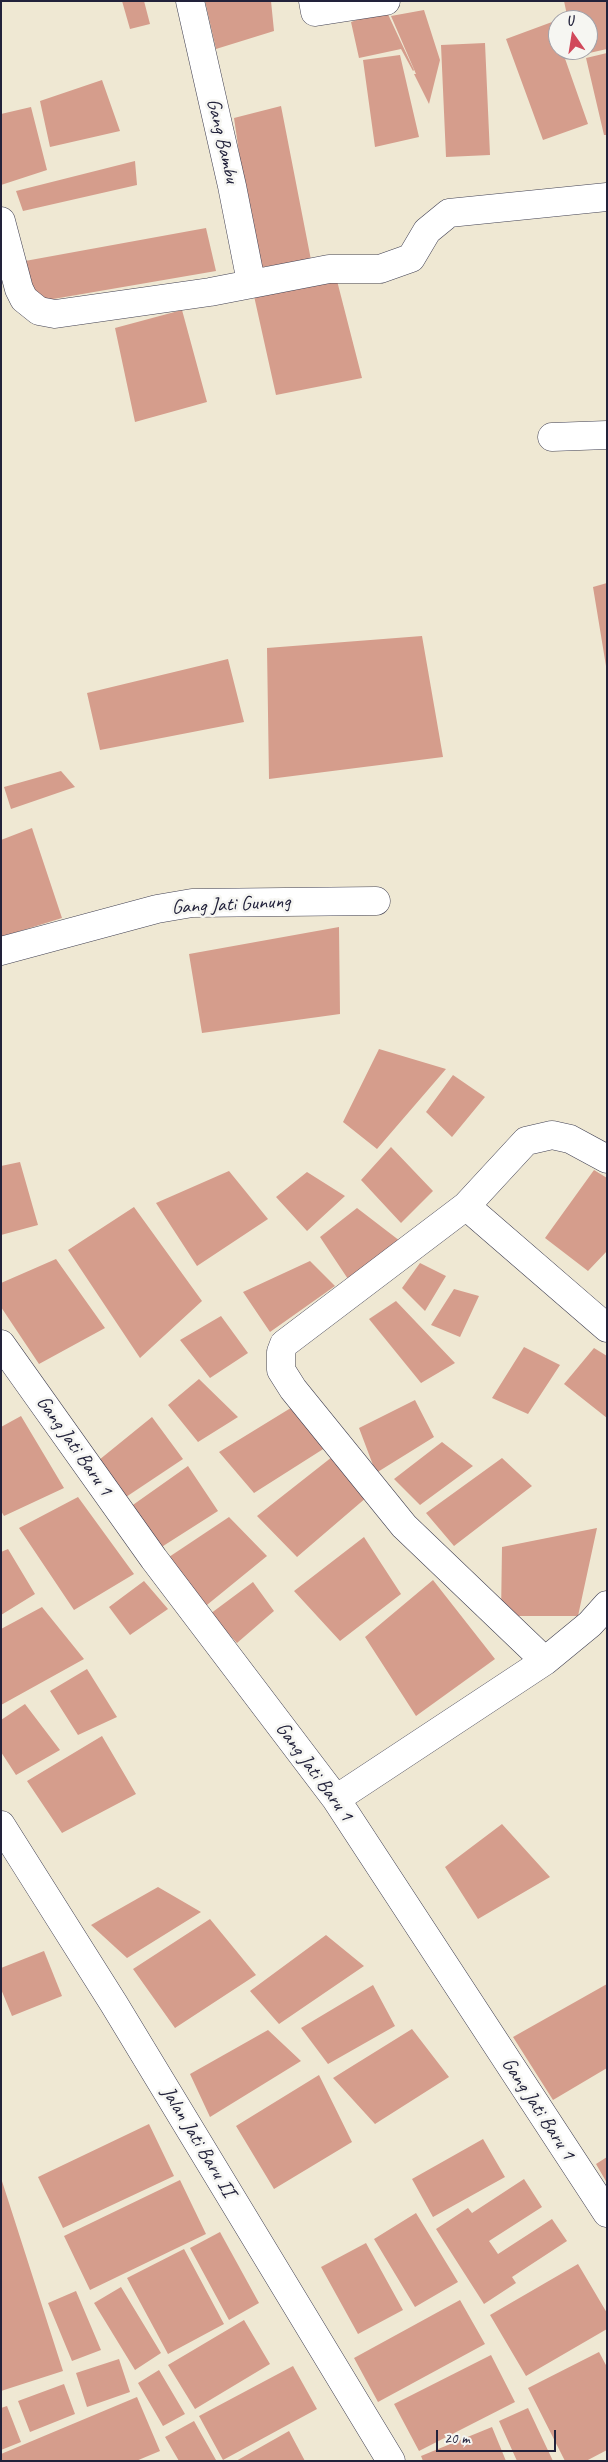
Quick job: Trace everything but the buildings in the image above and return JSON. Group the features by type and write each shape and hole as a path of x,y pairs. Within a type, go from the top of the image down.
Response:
{"street":[{"name":"Gang Bambu","path":"190,1 232,186 251,282"},
{"path":"313,1 315,12 386,1"},
{"path":"1,221 19,289 24,298 39,311 55,314 210,292 251,282 329,269 380,269 411,258 427,230 449,213 607,197"},
{"path":"552,437 607,435"},
{"name":"Gang Jati Gunung","path":"1,951 148,911 192,903 376,901"},
{"path":"546,1661 404,1526 293,1389 280,1363 284,1344 466,1206 526,1142 552,1135 570,1139 607,1159"},
{"path":"466,1206 607,1328"},
{"name":"Gang Jati Baru 1","path":"1,1344 154,1558 336,1800 607,2213"},
{"path":"336,1800 546,1661 590,1624 607,1604"},
{"name":"Jalan Jati Baru II","path":"1,1825 114,2004 391,2461"}]}
